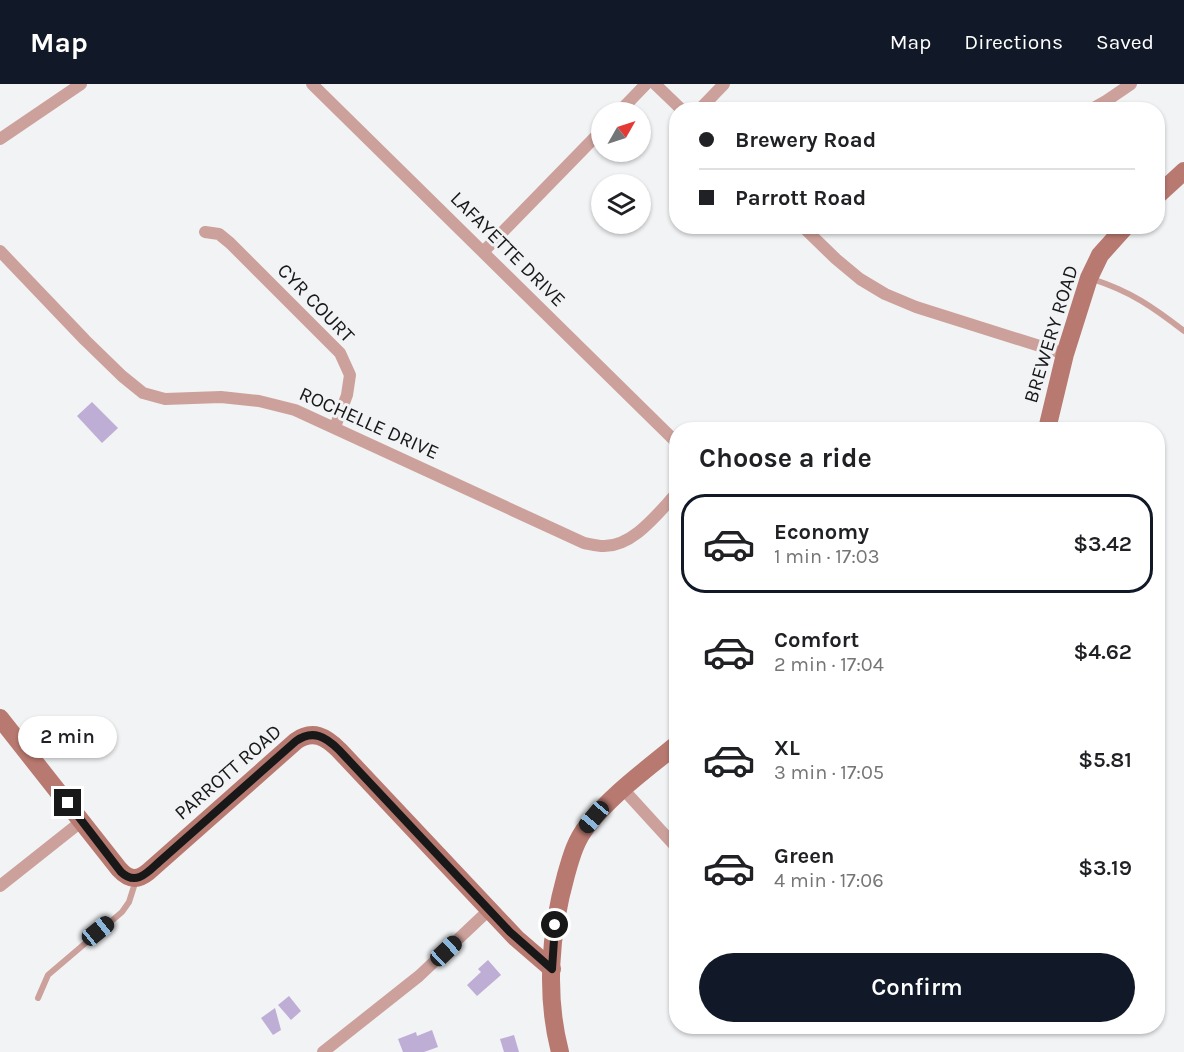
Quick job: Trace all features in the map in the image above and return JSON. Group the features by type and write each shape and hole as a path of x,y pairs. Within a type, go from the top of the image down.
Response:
{"street":[{"path":"0,139 81,84"},
{"name":"LAFAYETTE DRIVE","path":"312,84 669,435"},
{"path":"629,102 646,84"},
{"path":"655,84 674,102"},
{"path":"707,102 724,84"},
{"path":"1103,102 1131,84"},
{"path":"484,251 591,141"},
{"path":"1165,189 1184,171"},
{"name":"CYR COURT","path":"205,232 219,234 230,243 340,353 350,375 347,395 334,427"},
{"path":"810,234 836,260 860,279 885,294 916,307 1065,354"},
{"name":"BREWERY ROAD","path":"1049,422 1065,354 1089,278 1100,255 1119,234"},
{"name":"ROCHELLE DRIVE","path":"0,251 100,354 142,393 165,399 221,397 259,401 295,410 584,543 605,546 624,541 646,525 669,501"},
{"path":"0,718 121,872 128,878 136,879"},
{"name":"PARROTT ROAD","path":"136,879 154,867 293,743 313,734 322,737 334,746 521,943 552,969"},
{"path":"560,1052 555,1034 552,969 557,910 573,850 586,827 603,808 669,751"},
{"path":"623,789 669,839"},
{"path":"0,886 82,821"},
{"path":"323,1052 419,976 489,910"}],"lane":[{"path":"1089,278 1119,287 1145,302 1184,331"},
{"path":"38,998 48,975 122,912 129,902 136,879"}],"building":[{"path":"92,402 118,428 102,443 77,416"},
{"path":"488,960 501,975 477,996 467,985 481,972 478,969"},
{"path":"289,996 301,1011 291,1020 278,1005"},
{"path":"275,1008 281,1030 273,1035 261,1018"},
{"path":"432,1030 438,1047 424,1052 403,1052 398,1039 416,1032 417,1036"},
{"path":"514,1035 519,1052 504,1052 500,1039"}],"route":[{"path":"68,803 121,872 128,878 136,879 144,876 296,741 309,734 318,735 339,750 510,932 552,969 555,925"}]}
